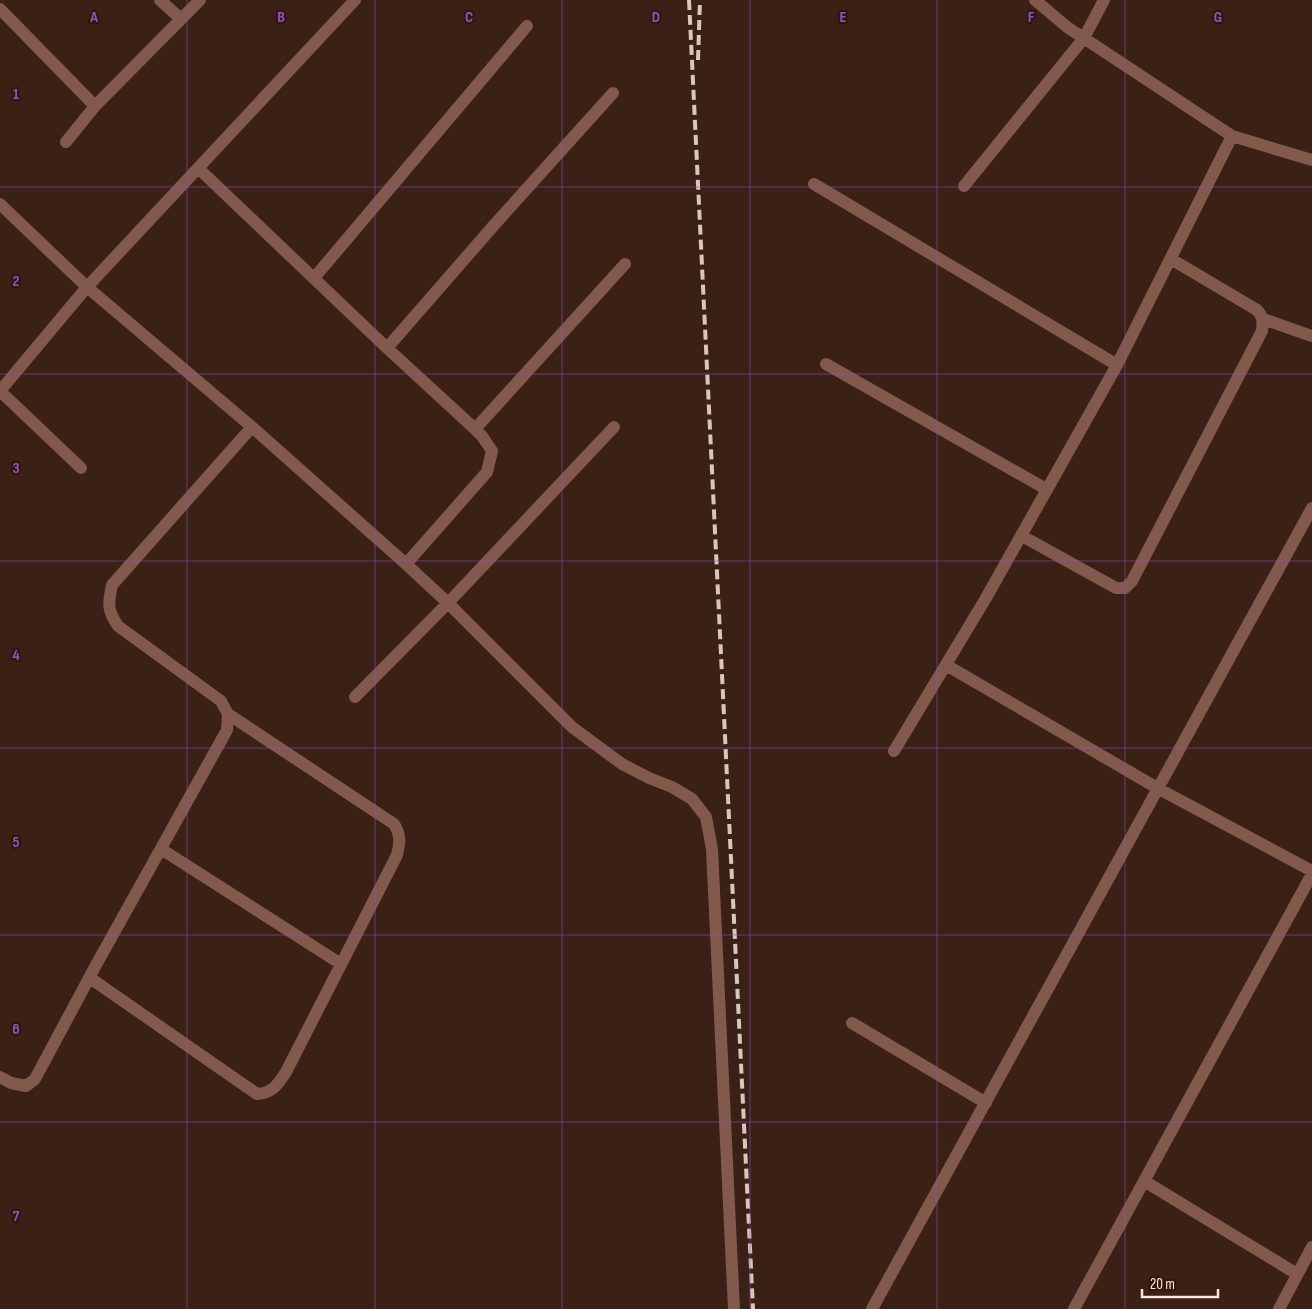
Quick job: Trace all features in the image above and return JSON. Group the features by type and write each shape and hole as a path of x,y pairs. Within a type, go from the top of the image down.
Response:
{"street":[{"path":"160,0 181,20"},
{"path":"66,142 95,106 200,0"},
{"path":"81,468 0,391 86,288 355,0"},
{"path":"1035,0 1067,27 1232,136 1312,160"},
{"path":"964,186 1084,38 1104,0"},
{"path":"0,9 95,106"},
{"path":"314,278 527,26"},
{"path":"387,348 613,93"},
{"path":"894,751 1022,536 1046,489 1117,365 1232,136"},
{"path":"198,168 475,429 492,452 487,472 406,564"},
{"path":"814,184 1117,365"},
{"path":"0,204 86,288 252,427 406,564 448,603 572,727 622,764 648,778 672,787 692,799 706,817 712,849 734,1309"},
{"path":"1171,259 1257,310 1263,319 1312,336"},
{"path":"475,429 625,264"},
{"path":"1022,536 1116,588 1125,588 1132,581 1262,331 1263,319"},
{"path":"826,364 1046,489"},
{"path":"90,978 243,1085 257,1094 266,1094 276,1086 286,1072 397,855 400,840 399,832 394,824 228,714 221,701 118,626 110,614 108,602 112,585 252,427"},
{"path":"355,697 448,603 614,427"},
{"path":"872,1309 1312,508"},
{"path":"946,665 1159,789 1312,873 1074,1309"},
{"path":"0,1077 11,1083 26,1086 35,1079 227,730 228,714"},
{"path":"161,849 341,964"},
{"path":"852,1023 986,1103"},
{"path":"1144,1182 1297,1274"},
{"path":"1279,1309 1312,1247"}],"railway":[{"path":"689,0 753,1309"},
{"path":"698,60 700,0"}]}
